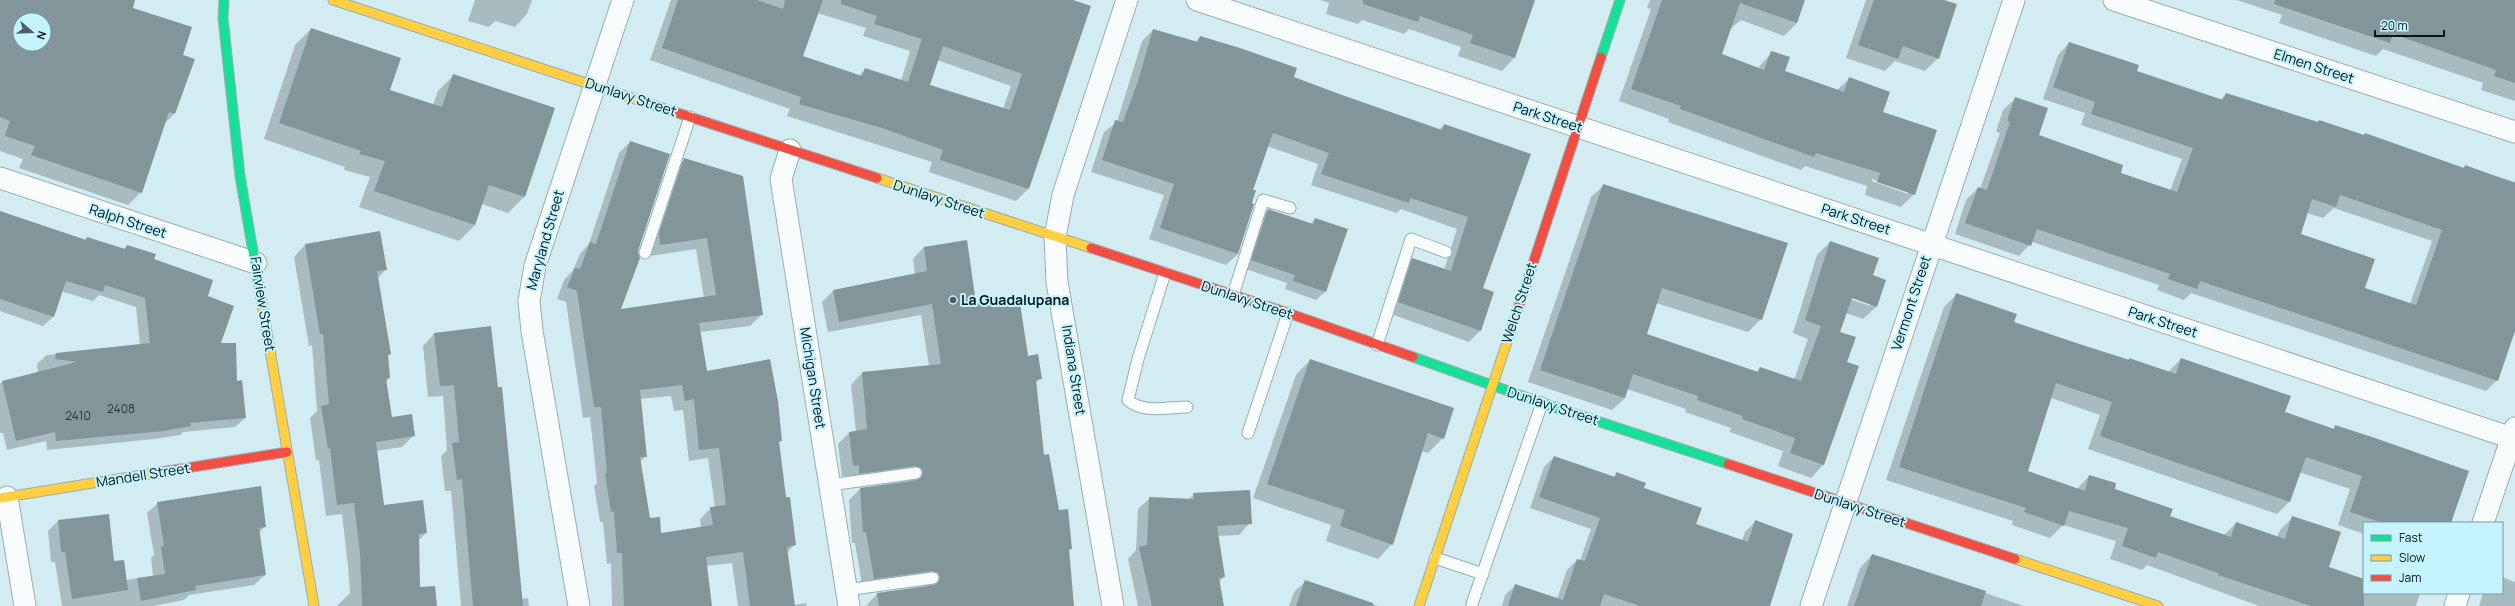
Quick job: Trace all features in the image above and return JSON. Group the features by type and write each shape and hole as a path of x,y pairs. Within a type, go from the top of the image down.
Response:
{"street":[{"name":"Fairview Street","path":"224,0 223,18 240,176 314,606"},
{"name":"Dunlavy Street","path":"333,0 1288,313 1542,403 2158,606"},
{"name":"Maryland Street","path":"579,606 532,331 529,301 535,266 623,0"},
{"name":"Indiana Street","path":"1113,606 1057,282 1055,237 1066,186 1127,0"},
{"name":"Park Street","path":"1197,0 1930,244 2514,435"},
{"name":"Welch Street","path":"1419,606 1620,0"},
{"name":"Vermont Street","path":"1811,606 1930,244 2014,0"},
{"name":"Elmen Street","path":"2114,0 2515,132"},
{"name":"Michigan Street","path":"790,150 781,179 848,598"},
{"name":"Ralph Street","path":"0,178 256,263"},
{"path":"2483,522 2514,435"},
{"name":"Mandell Street","path":"4,498 287,452"},
{"path":"4,498 25,606"},
{"path":"2455,606 2459,594"}],"lane":[{"path":"645,253 690,117"},
{"path":"1233,295 1263,200 1290,208"},
{"path":"1377,345 1411,239 1446,252"},
{"path":"1165,273 1138,358 1128,400 1135,406 1144,408 1187,407"},
{"path":"1248,434 1288,313"},
{"path":"1472,604 1542,403"},
{"path":"830,486 916,473"},
{"path":"1435,558 1483,574"},
{"path":"848,598 933,578"}],"building":[{"path":"0,0 135,0 133,8 192,27 183,55 195,59 175,114 169,112 142,193 31,155 35,146 5,136 10,121 0,117"},
{"path":"678,0 757,0 783,9 785,0 823,0 803,56 862,76 865,68 908,82 922,39 874,24 877,16 841,4 841,0 1073,0 1091,6 1029,189 940,160 943,150 882,128 799,104 801,97 662,48","holes":["943,46 1022,74 1010,110 930,85"]},
{"path":"1363,0 1535,0 1515,58 1470,43 1473,35 1420,16 1418,22 1363,4"},
{"path":"1662,0 1805,0 1797,23 1740,3 1722,54 1764,70 1771,51 1790,57 1785,71 1844,92 1849,77 1890,92 1883,112 1937,130 1915,195 1877,182 1880,173 1816,153 1814,157 1680,109 1681,106 1631,89"},
{"path":"1874,0 1944,0 1957,4 1939,59 1903,46 1898,59 1858,45"},
{"path":"2275,0 2515,0 2515,83 2494,76 2496,70 2393,34 2390,43 2274,4"},
{"path":"311,28 401,58 390,90 442,107 453,74 555,108 525,197 489,185 475,225 374,191 385,161 359,154 361,151 279,123"},
{"path":"1153,29 1198,42 1200,36 1240,48 1297,68 1294,77 1342,95 1442,130 1444,124 1531,154 1483,288 1494,292 1481,331 1398,302 1412,258 1451,271 1468,217 1410,198 1409,203 1321,174 1329,153 1273,133 1253,190 1256,190 1252,203 1254,204 1238,254 1160,228 1174,184 1102,160 1115,120 1123,122 1138,81"},
{"path":"2069,42 2139,65 2137,71 2223,100 2226,93 2318,122 2319,120 2364,135 2365,133 2464,168 2465,165 2515,183 2515,331 2498,381 2200,281 2197,289 2168,279 2170,274 2037,229 2031,246 1965,223 1978,187 1987,190 2010,122 2007,121 2015,97 2048,108 2039,135 2123,165 2121,173 2177,192 2193,148 2091,114 2095,102 2053,87","holes":["2340,195 2442,230 2416,305 2365,288 2375,259 2301,234 2312,199 2336,207"]},
{"path":"630,141 670,154 638,251 640,258 621,309 716,295 707,238 660,245 659,233 684,158 743,176 763,315 699,323 707,371 770,359 778,401 782,441 779,441 786,497 790,497 796,545 787,547 795,606 750,606 743,552 706,557 712,606 624,606 622,553 617,553 614,511 611,512 605,474 607,473 601,407 594,407 577,291 567,287 575,268 580,269 590,242 596,244","holes":["682,385 685,401 694,399 699,450 719,448 726,505 710,507 713,525 661,533 660,517 650,518 640,457 647,457 640,390"]},
{"path":"1603,184 1788,243 1762,320 1662,288 1647,334 1758,372 1760,367 1801,381 1821,326 1805,320 1830,241 1879,258 1873,275 1886,280 1877,307 1852,298 1840,332 1856,337 1847,362 1859,366 1824,465 1790,453 1795,438 1742,419 1743,416 1697,400 1698,396 1633,374 1625,398 1540,370"},
{"path":"1268,209 1313,224 1315,218 1348,229 1326,292 1293,281 1295,275 1251,260"},
{"path":"0,211 86,240 87,237 125,249 127,245 156,254 154,259 213,280 208,296 234,306 221,343 236,343 237,381 242,380 246,418 190,423 191,426 164,431 56,441 55,432 16,441 2,381 77,362 55,359 56,353 150,343 145,298 105,285 103,292 66,281 54,317 0,299"},
{"path":"380,231 387,270 377,271 391,354 388,355 390,378 386,379 392,417 412,414 415,436 376,442 384,505 423,500 427,533 419,534 420,587 435,586 437,606 362,606 360,553 354,503 337,505 330,448 328,449 321,406 329,404 323,334 320,334 305,244"},
{"path":"967,240 976,303 1019,296 1028,356 1038,354 1042,379 1036,380 1044,455 1049,454 1059,510 1068,509 1072,549 1069,549 1074,606 879,606 877,593 934,585 938,583 940,577 938,573 932,571 874,579 866,532 863,532 860,488 917,480 921,478 923,472 921,468 915,466 859,474 859,465 853,466 849,432 867,429 862,372 941,364 932,304 839,322 833,290 927,271 924,247"},
{"path":"1956,293 2017,314 2014,322 2129,360 2129,358 2176,374 2181,358 2291,396 2285,412 2334,429 2335,425 2469,471 2451,522 2380,522 2350,512 2362,476 2306,457 2290,502 2100,436 2112,402 2056,383 2028,471 2085,491 2089,475 2116,483 2115,489 2173,509 2170,516 2231,537 2236,522 2285,539 2292,516 2341,532 2329,567 2363,579 2364,606 2311,606 2218,575 2218,573 2158,552 2156,558 2122,546 2128,528 2069,511 2064,526 2024,512 2026,508 1899,467"},
{"path":"491,326 498,387 502,387 523,606 473,606 462,479 457,480 452,443 459,442 454,385 440,386 434,333"},
{"path":"1310,359 1454,408 1444,439 1428,433 1393,545 1340,526 1345,510 1267,484"},
{"path":"1554,456 1615,477 1616,472 1646,483 1644,488 1702,508 1696,524 1748,542 1755,520 1793,534 1770,606 1640,606 1604,594 1600,606 1508,606 1515,584 1563,600 1577,559 1585,561 1600,518 1539,497"},
{"path":"261,486 266,527 259,528 266,575 195,586 196,590 141,601 137,578 165,574 161,547 164,546 157,502"},
{"path":"1250,490 1252,524 1217,526 1225,577 1219,578 1224,606 1152,606 1139,547 1147,545 1149,497 1194,499 1193,493"},
{"path":"109,514 114,561 124,560 128,590 72,599 65,552 61,552 58,520"},
{"path":"1872,554 1986,591 1981,606 1854,606"},
{"path":"1305,580 1373,603 1373,606 1296,606"}],"traffic: fast":[{"path":"224,0 223,18 240,176 261,298"},
{"path":"1601,57 1620,0"},
{"path":"1413,357 1542,403 1728,464"}],"traffic: slow":[{"path":"333,0 644,102"},
{"path":"877,178 1091,248"},
{"path":"261,298 314,606"},
{"path":"1419,606 1519,306"},
{"path":"0,498 155,473"},
{"path":"2015,559 2158,606"}],"traffic: jam":[{"path":"1519,306 1601,57"},
{"path":"644,102 877,178"},
{"path":"1091,248 1288,313 1413,357"},
{"path":"155,473 287,452"},
{"path":"1728,464 2015,559"}],"place":[{"name":"La Guadalupana","path":"953,300"}]}
